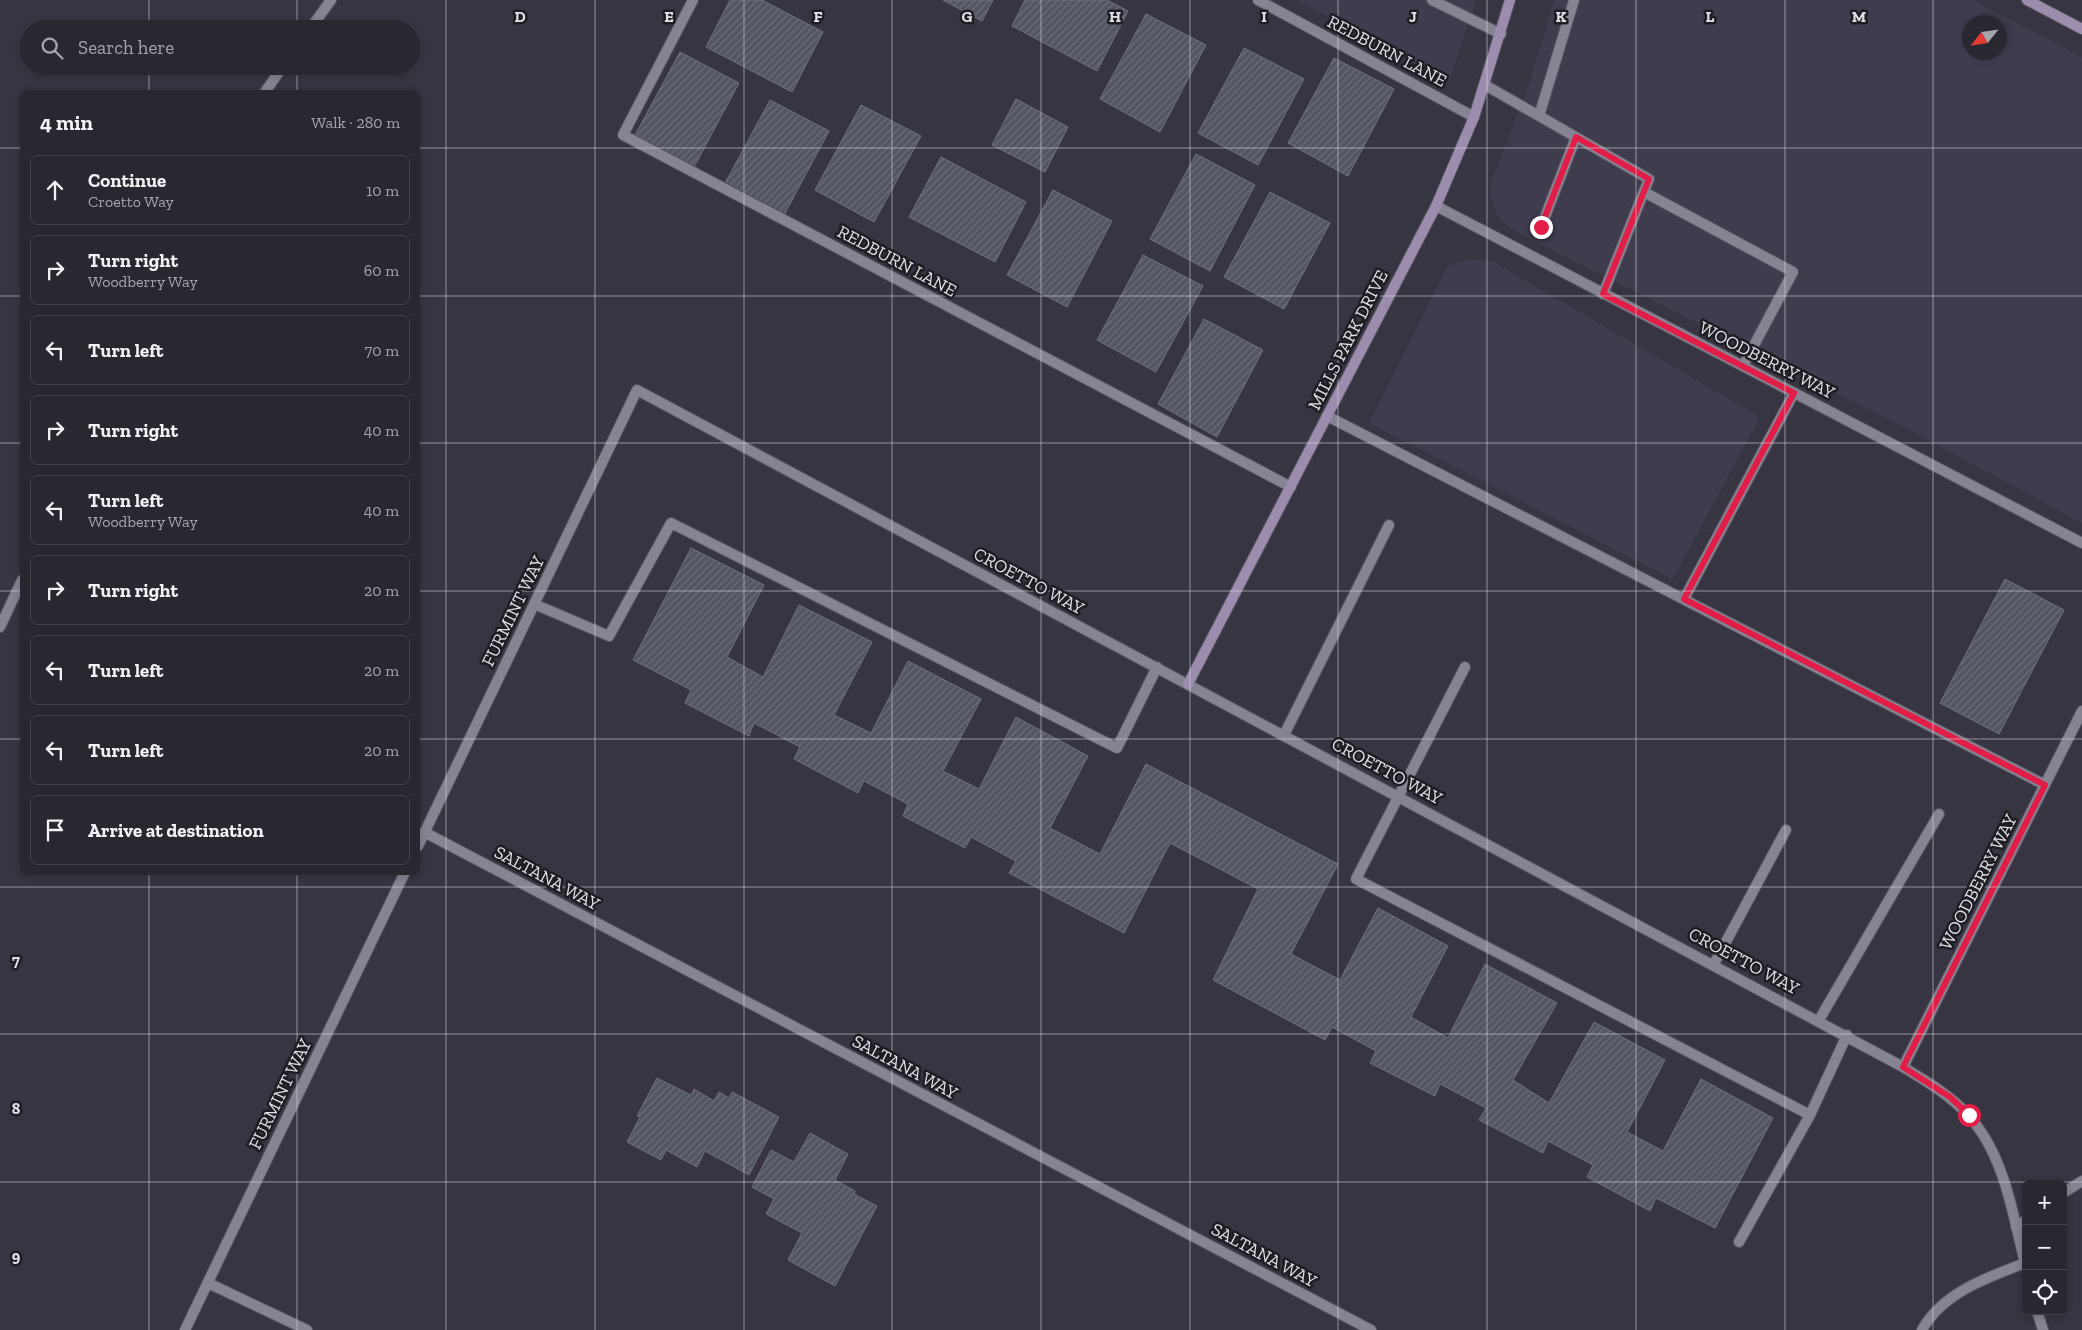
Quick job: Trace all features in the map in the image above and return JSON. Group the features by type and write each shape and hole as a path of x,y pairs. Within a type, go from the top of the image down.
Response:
{"street":[{"path":"317,20 331,0"},
{"name":"REDBURN LANE","path":"693,0 622,135 1292,487"},
{"name":"REDBURN LANE","path":"1258,0 1474,117"},
{"path":"1432,0 1501,34"},
{"name":"MILLS PARK DRIVE","path":"1188,684 1292,487 1436,206 1474,117 1510,0"},
{"path":"1539,116 1574,0"},
{"path":"2027,0 2082,29"},
{"path":"266,90 277,75"},
{"path":"1484,85 1649,179 1603,294"},
{"path":"1541,227 1576,137"},
{"path":"1644,192 1793,272 1743,366"},
{"name":"WOODBERRY WAY","path":"1436,206 2082,544"},
{"name":"FURMINT WAY","path":"420,841 637,390"},
{"name":"CROETTO WAY","path":"637,390 1819,1020 1903,1067 1950,1097 1969,1115 1984,1137 2003,1178 2022,1252"},
{"path":"1684,599 1794,393"},
{"path":"1327,416 2045,785"},
{"path":"534,604 609,636 670,523 1117,748 1157,668"},
{"path":"1284,735 1389,524"},
{"path":"0,627 20,584"},
{"path":"1465,666 1356,879 1810,1115"},
{"name":"WOODBERRY WAY","path":"1903,1067 2082,711"},
{"path":"1819,1020 1939,814"},
{"path":"1714,964 1786,830"},
{"name":"SALTANA WAY","path":"424,832 1371,1330"},
{"name":"FURMINT WAY","path":"185,1330 404,875"},
{"path":"1739,1242 1810,1115 1847,1035"},
{"path":"2067,1190 2082,1181"},
{"path":"2016,1227 2022,1223"},
{"path":"1922,1330 1942,1307 1962,1291 1985,1279 2022,1266"},
{"path":"208,1283 307,1330"},
{"path":"2038,1315 2043,1330"}],"shaded area":[{"path":"1297,0 1476,0 1449,82"},
{"path":"1554,0 1973,0 2002,15 1962,15 1962,60 2007,60 2007,18 2082,57 2082,523 1904,427 1526,237 1505,224 1496,214 1490,194 1492,179 1529,85"},
{"path":"1469,259 1492,261 1760,417 1673,579 1369,423 1447,267"}],"building":[{"path":"730,0 762,0 823,32 792,92 706,47"},
{"path":"943,0 993,0 982,21"},
{"path":"1025,0 1107,0 1128,11 1097,71 1012,26"},
{"path":"1146,14 1206,45 1160,132 1100,99"},
{"path":"1244,48 1304,79 1258,165 1198,133"},
{"path":"680,52 739,83 693,169 634,137"},
{"path":"1334,58 1394,89 1348,176 1288,143"},
{"path":"1016,99 1068,127 1045,172 992,145"},
{"path":"770,100 829,131 783,217 724,185"},
{"path":"861,105 921,136 874,222 815,190"},
{"path":"1196,154 1255,185 1210,271 1150,239"},
{"path":"941,157 1026,202 995,262 909,217"},
{"path":"1053,190 1112,221 1067,307 1007,275"},
{"path":"1270,192 1330,223 1284,309 1224,277"},
{"path":"1143,255 1203,286 1156,372 1097,340"},
{"path":"1204,319 1263,350 1217,437 1158,404"},
{"path":"691,548 764,585 727,657 763,677 799,605 872,642 834,715 871,733 908,661 981,699 943,771 979,789 1016,717 1088,756 1050,828 1100,854 1146,764 1338,864 1291,954 1340,980 1378,908 1448,946 1411,1017 1448,1038 1485,964 1557,1003 1513,1080 1549,1103 1594,1022 1665,1060 1627,1132 1663,1151 1701,1079 1773,1118 1715,1228 1656,1198 1650,1211 1587,1177 1593,1165 1548,1141 1543,1153 1479,1120 1486,1108 1440,1084 1435,1096 1370,1063 1376,1051 1332,1027 1325,1040 1213,980 1258,889 1170,843 1124,933 1009,873 1016,861 971,837 965,848 903,816 908,804 864,781 858,793 794,759 800,747 754,723 749,736 685,703 691,690 633,660"},
{"path":"2005,579 2064,610 1999,734 1940,703"},
{"path":"657,1078 691,1095 694,1089 714,1101 719,1092 729,1098 732,1092 779,1117 749,1175 705,1151 697,1167 666,1150 661,1160 627,1142 640,1117 637,1116"},
{"path":"810,1133 848,1154 835,1180 855,1191 854,1194 877,1206 835,1286 788,1260 802,1233 766,1214 774,1199 752,1187 771,1150 794,1162"}],"route":[{"path":"1541,227 1576,137 1649,179 1603,294 1794,393 1684,599 2045,785 1903,1067 1950,1097 1969,1115"}]}
